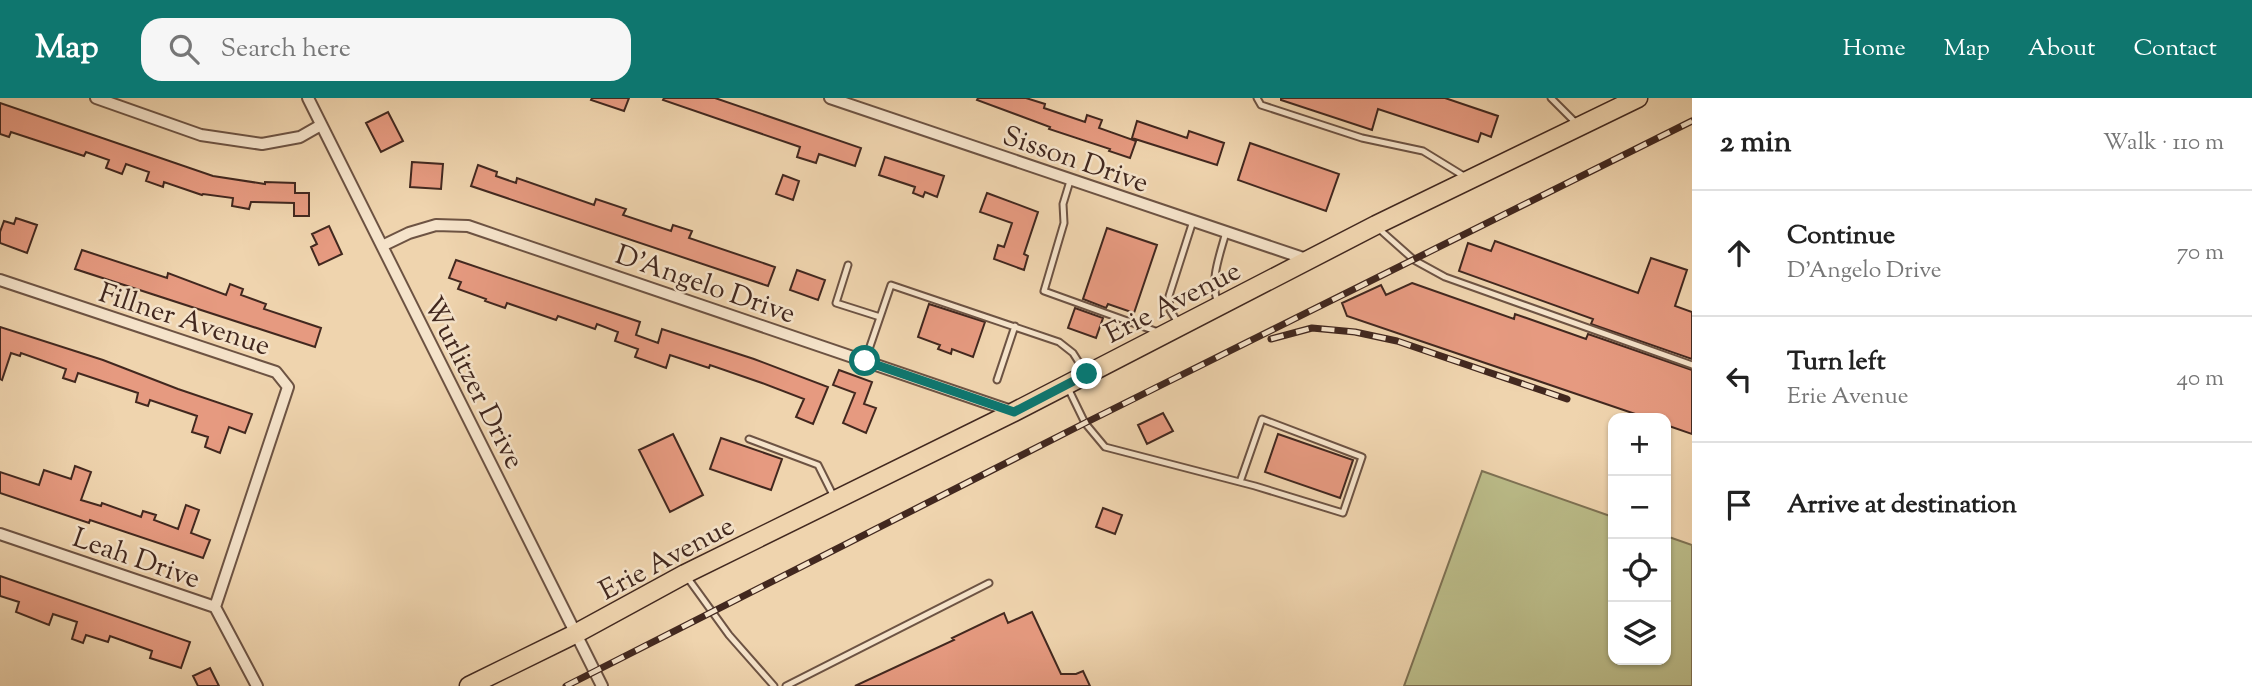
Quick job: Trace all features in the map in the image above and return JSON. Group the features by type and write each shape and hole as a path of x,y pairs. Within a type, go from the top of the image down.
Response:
{"main road":[{"name":"Erie Avenue","path":"470,686 576,634 685,574 1014,412 1376,225 1638,98"}],"street":[{"path":"96,98 201,135 262,144 299,136 321,125"},
{"name":"Wurlitzer Drive","path":"308,98 602,686"},
{"name":"Sisson Drive","path":"830,98 1309,260"},
{"name":"D'Angelo Drive","path":"382,246 409,233 436,225 468,226 1014,412"},
{"name":"Fillner Avenue","path":"0,280 276,372 288,387 215,607"},
{"name":"Leah Drive","path":"0,534 215,607 257,686"}],"lane":[{"path":"1257,98 1261,105 1362,138 1423,151 1470,180"},
{"path":"1551,98 1580,126"},
{"path":"1070,180 1063,204 1064,223 1044,291 1164,334"},
{"path":"1180,326 1170,310 1169,296 1193,221"},
{"path":"1376,225 1414,260 1445,276 1692,365"},
{"path":"1220,306 1214,293 1214,283 1226,232"},
{"path":"848,265 836,303 880,317"},
{"path":"865,361 891,285 1059,342 1073,353 1087,374"},
{"path":"997,380 1015,326"},
{"path":"1067,385 1086,423 1105,447 1240,482 1343,513 1362,457 1262,419 1240,482"},
{"path":"748,439 818,465 835,500"},
{"path":"685,574 729,635 774,686"},
{"path":"786,686 989,583"}],"green space":[{"path":"1482,471 1608,515 1608,665 1671,665 1671,538 1692,545 1692,686 1404,686"}],"building":[{"path":"629,98 624,111 591,100"},
{"path":"715,98 861,148 855,166 819,154 816,163 797,157 800,147 663,100"},
{"path":"1026,98 1045,104 1044,108 1085,122 1087,115 1102,120 1099,128 1136,141 1130,158 1049,129 1050,127 977,100"},
{"path":"1281,98 1445,98 1498,116 1491,137 1481,133 1478,142 1378,109 1372,130"},
{"path":"0,103 213,176 265,184 295,183 295,193 309,193 309,216 294,216 294,203 251,202 249,209 232,206 233,198 202,195 164,182 163,187 146,181 149,172 126,164 122,174 106,168 109,160 86,152 84,156 11,132 9,137 0,134"},
{"path":"388,112 403,141 381,152 366,123"},
{"path":"1137,121 1187,138 1189,131 1224,143 1217,165 1132,138"},
{"path":"1250,143 1339,174 1326,211 1238,180"},
{"path":"885,157 944,176 937,197 925,192 923,197 913,193 915,187 879,175"},
{"path":"412,162 443,164 441,189 410,187"},
{"path":"478,165 497,172 496,176 516,183 517,178 594,205 596,199 626,209 623,215 671,231 673,225 692,231 689,238 775,267 768,286 471,186"},
{"path":"783,175 799,181 793,200 776,194"},
{"path":"987,193 1038,212 1024,254 1028,256 1024,270 994,259 998,245 1004,247 1012,223 980,212"},
{"path":"16,218 37,225 27,253 0,243 4,221 14,224"},
{"path":"329,226 342,254 319,265 311,247 317,244 312,234"},
{"path":"1107,228 1157,245 1134,313 1108,304 1106,308 1083,299"},
{"path":"1495,241 1638,293 1651,258 1687,270 1675,306 1692,312 1692,359 1591,324 1593,319 1459,271 1468,243 1491,251"},
{"path":"82,250 167,278 168,273 226,295 230,284 243,289 241,295 266,304 264,309 321,328 315,347 75,269"},
{"path":"456,260 640,322 636,335 658,343 662,329 828,387 813,424 796,417 804,399 762,383 670,355 666,368 635,357 638,349 615,341 618,332 597,324 595,329 558,316 556,320 507,303 505,308 458,289 461,282 449,278"},
{"path":"797,270 825,280 818,300 790,290"},
{"path":"1412,283 1514,319 1515,314 1586,339 1588,334 1692,370 1692,434 1671,427 1671,413 1632,413 1347,316 1342,303 1381,285 1386,295"},
{"path":"929,304 985,322 973,357 952,349 951,354 938,349 940,345 918,337"},
{"path":"1075,308 1103,318 1096,338 1068,328"},
{"path":"0,327 103,360 252,414 245,433 229,427 220,453 205,447 208,437 192,432 197,416 150,400 148,406 136,402 138,393 78,373 75,382 63,378 66,369 21,353 20,356 11,353 2,380"},
{"path":"839,370 872,382 864,404 876,408 866,433 843,423 855,393 833,385"},
{"path":"1163,413 1173,431 1147,444 1138,425"},
{"path":"673,434 703,495 670,512 639,450"},
{"path":"1278,434 1353,460 1340,498 1265,472"},
{"path":"721,438 782,459 771,490 710,469"},
{"path":"75,466 91,472 81,500 101,506 102,503 141,517 143,511 156,515 154,520 178,529 186,505 199,510 191,533 210,540 203,558 0,493 0,472 39,485 44,470 71,479"},
{"path":"1103,508 1122,515 1115,534 1096,527"},
{"path":"0,576 190,642 181,668 150,658 152,651 110,636 108,642 86,635 83,643 72,639 77,622 53,614 49,625 16,612 19,602 0,596"},
{"path":"1032,612 1061,674 1083,671 1090,686 855,686 954,640 952,638 1004,613 1008,623"},
{"path":"210,668 219,686 198,686 193,676"}],"railway":[{"path":"566,686 1085,423 1692,121"},
{"path":"1271,339 1312,328 1355,332 1397,341 1567,399"}],"route":[{"path":"865,361 1014,412 1087,374"}]}
